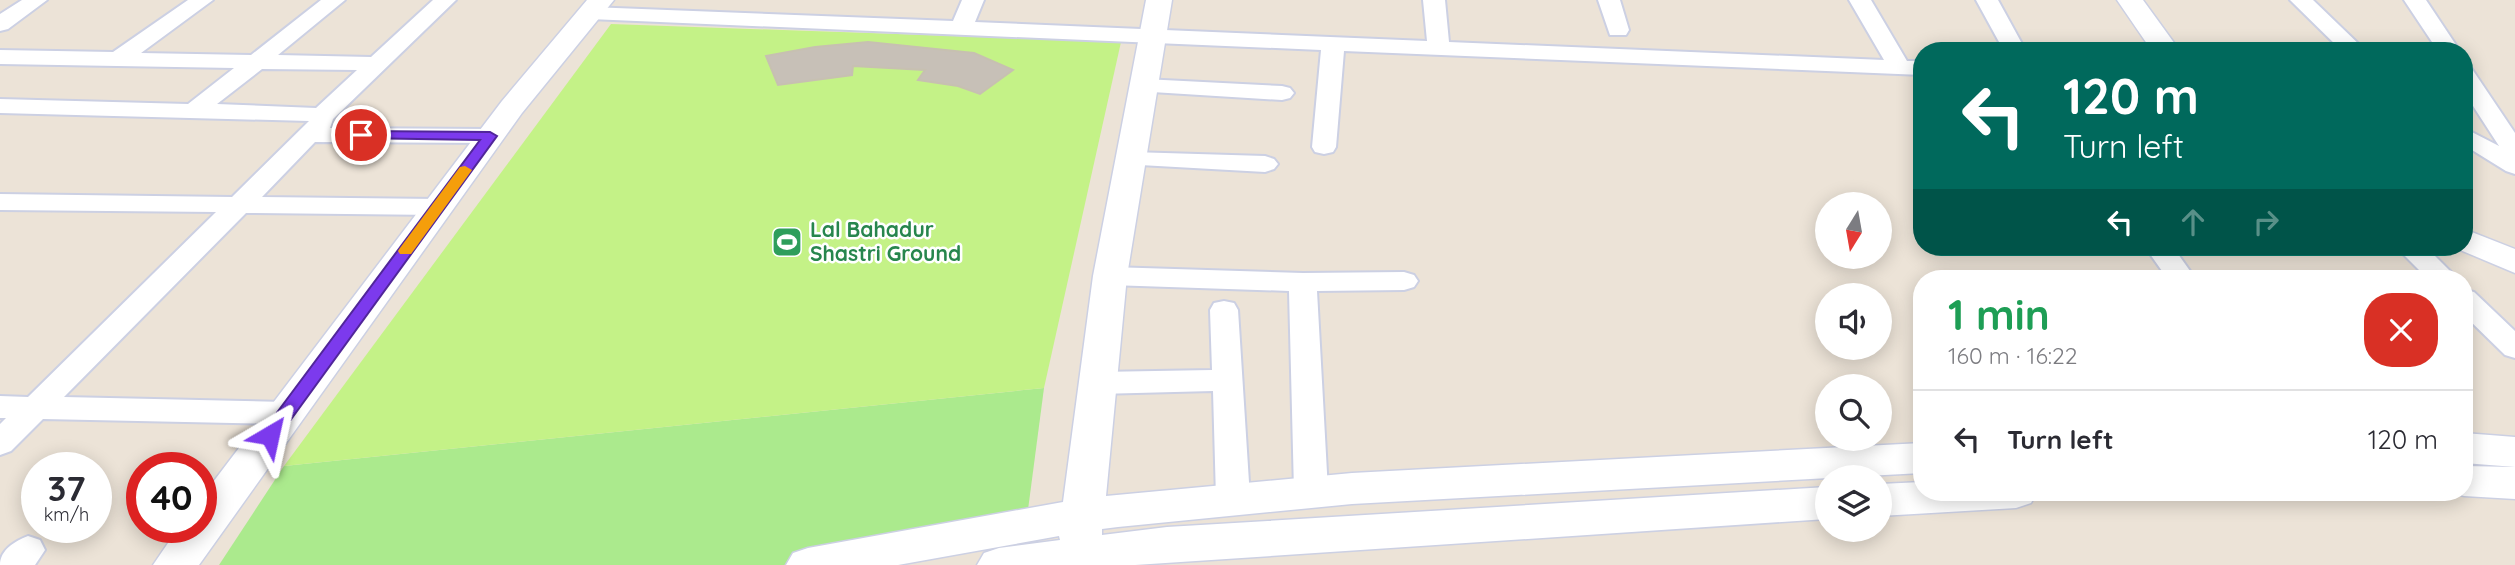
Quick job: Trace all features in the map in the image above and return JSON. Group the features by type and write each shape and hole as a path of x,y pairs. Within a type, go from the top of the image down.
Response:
{"street":[{"path":"0,24 36,0"},
{"path":"118,59 202,0"},
{"path":"194,111 334,0"},
{"path":"0,443 377,64 445,0"},
{"path":"711,18 727,0"},
{"path":"838,24 850,0"},
{"path":"961,29 972,0"},
{"path":"1081,535 1110,276 1160,0"},
{"path":"1433,0 1439,49"},
{"path":"1609,0 1618,30"},
{"path":"1860,0 1911,67"},
{"path":"1987,0 2010,42"},
{"path":"2130,0 2160,42"},
{"path":"2301,0 2345,42"},
{"path":"2415,0 2443,42"},
{"path":"175,565 490,136 595,7 711,18 838,24 1911,67"},
{"path":"1324,147 1333,45"},
{"path":"0,57 377,64"},
{"path":"1144,86 1282,93"},
{"path":"2473,88 2515,151"},
{"path":"0,106 310,114 315,126"},
{"path":"315,126 490,136"},
{"path":"2473,140 2515,166"},
{"path":"1131,159 1265,164"},
{"path":"0,202 438,207"},
{"path":"2473,243 2515,262"},
{"path":"2420,256 2434,270"},
{"path":"1110,276 1303,282 1405,281"},
{"path":"1303,282 1311,491"},
{"path":"2473,308 2515,348"},
{"path":"1224,310 1233,498"},
{"path":"1098,383 1227,380"},
{"path":"0,407 286,413"},
{"path":"2473,449 2515,452"},
{"path":"1166,538 1233,498 1311,491 1913,458"},
{"path":"2473,481 2515,483"},
{"path":"1892,499 1913,498"},
{"path":"808,565 1081,535 1166,538 1815,504"},
{"path":"999,565 1081,535"}],"green space":[{"path":"611,24 1121,42 1044,388 284,466"},
{"path":"1044,388 1026,525 847,565 219,565 284,466"}],"building":[{"path":"868,42 974,53 1013,70 980,94 958,86 918,80 925,70 853,66 852,75 778,85 766,56 815,47"}],"slow traffic":[{"path":"405,251 465,170"}],"place":[{"name":"Lal Bahadur Shastri Ground","path":"787,242"}],"route":[{"path":"270,435 490,136 361,135"}]}
